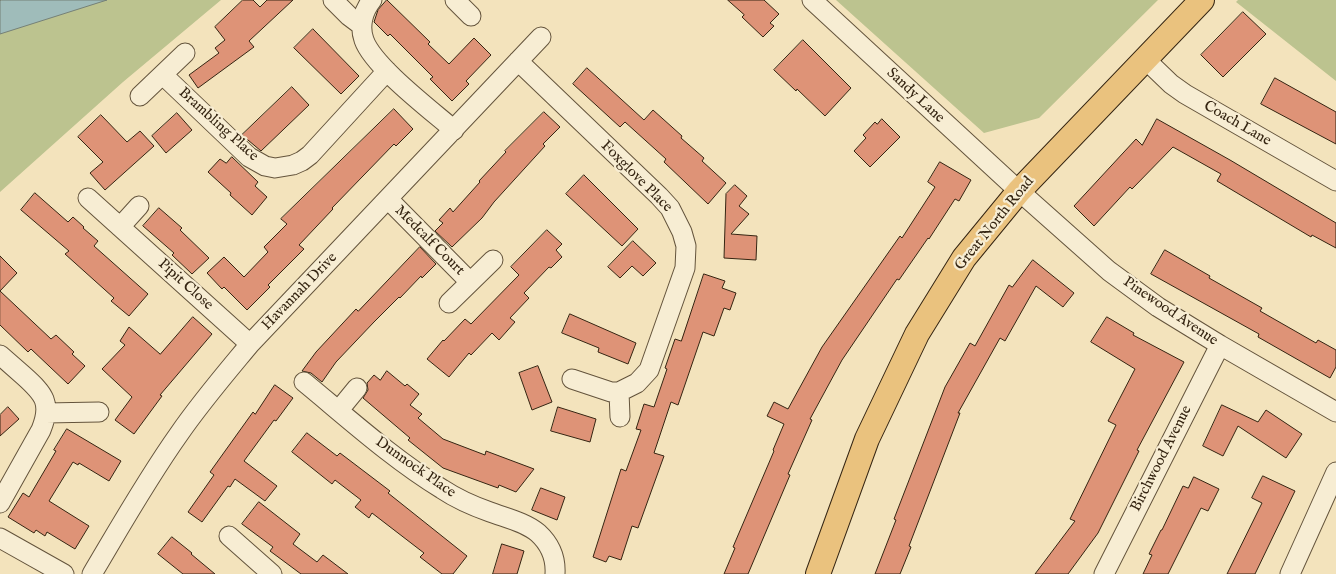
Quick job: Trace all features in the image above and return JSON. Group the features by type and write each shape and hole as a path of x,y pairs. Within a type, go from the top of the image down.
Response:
{"main road":[{"name":"Great North Road","path":"818,574 867,439 916,334 964,258 1019,191 1202,0"}],"street":[{"path":"333,0 349,16 362,25"},
{"path":"372,0 366,10 362,25 362,33 367,48 387,71 454,130"},
{"path":"455,0 471,16"},
{"name":"Sandy Lane","path":"812,0 1019,191"},
{"name":"Havannah Drive","path":"92,574 140,492 211,390 250,344 541,37"},
{"path":"140,96 185,53"},
{"name":"Coach Lane","path":"1145,59 1170,84 1185,94 1336,181"},
{"name":"Foxglove Place","path":"518,61 659,196 670,208 682,232 686,246 685,268 653,362 644,378 619,392"},
{"name":"Brambling Place","path":"163,75 249,157 265,166 275,168 293,165 310,155 387,71"},
{"name":"Pinewood Avenue","path":"1019,191 1109,271 1158,307 1336,412"},
{"name":"Pipit Close","path":"88,198 250,344"},
{"name":"Medcalf Court","path":"388,199 470,282"},
{"path":"120,227 139,206"},
{"name":"Medcalf Court","path":"449,303 493,260"},
{"name":"Birchwood Avenue","path":"1104,574 1220,345"},
{"path":"0,355 37,388 43,395 46,404 46,413 41,430 0,503"},
{"path":"572,379 611,392 619,392 620,417"},
{"name":"Dunnock Place","path":"304,382 396,457 443,490 480,508 523,524 538,533 546,542 553,555 555,574"},
{"path":"339,410 357,388"},
{"path":"46,413 99,412"},
{"path":"1290,574 1336,472"},
{"path":"229,536 272,574"},
{"path":"0,538 64,574"}],"green space":[{"path":"0,0 221,0 123,82 0,192"},
{"path":"836,0 1158,0 1039,118 984,133"},
{"path":"1238,0 1336,0 1336,81 1236,2"}],"water":[{"path":"107,0 0,34 0,1"}],"building":[{"path":"243,0 253,0 260,7 267,0 293,0 249,41 254,47 198,88 189,75 219,53 215,48 225,40 215,27"},
{"path":"387,0 430,42 428,44 449,64 474,38 491,55 466,81 469,84 452,101 430,79 433,77 390,34 388,36 374,22 378,10"},
{"path":"728,0 764,0 779,14 770,23 774,26 763,37 742,17 744,15"},
{"path":"1243,12 1266,34 1223,77 1201,55"},
{"path":"313,29 359,76 341,94 294,48"},
{"path":"803,40 851,88 825,116 774,70"},
{"path":"587,68 644,120 653,110 704,158 702,161 726,183 708,204 664,162 666,159 625,122 620,127 573,84"},
{"path":"1275,78 1336,112 1336,144 1261,104"},
{"path":"292,87 309,105 261,151 242,135"},
{"path":"394,109 413,129 396,146 394,144 332,208 299,245 304,249 268,285 270,287 247,310 224,287 222,289 207,273 224,257 244,277 268,252 264,247 287,224 281,219"},
{"path":"544,112 560,127 543,144 545,146 494,202 482,218 452,247 435,231 443,223 439,220 450,208 453,212 505,151"},
{"path":"177,113 192,130 166,153 152,136"},
{"path":"101,115 127,142 140,131 154,146 105,190 90,173 103,162 78,137"},
{"path":"882,119 900,137 870,167 854,151 866,138 863,135 875,122 877,124"},
{"path":"1157,119 1336,223 1336,248 1312,235 1311,237 1217,181 1221,174 1173,147 1132,189 1130,187 1094,226 1074,206 1136,139 1142,145"},
{"path":"232,157 258,182 255,186 267,197 252,215 208,172 220,159 226,163"},
{"path":"940,162 971,180 959,201 955,199 929,239 899,280 897,279 842,360 810,419 812,420 788,474 790,475 748,574 724,574 735,548 733,547 784,424 767,416 774,402 788,409 822,347 900,236 902,238 935,187 928,182"},
{"path":"584,175 638,229 622,246 566,194"},
{"path":"735,185 747,196 739,206 749,214 731,234 757,236 756,260 724,258 726,194"},
{"path":"35,193 68,222 73,217 98,241 94,246 148,294 129,316 111,301 114,298 65,254 69,251 21,210"},
{"path":"159,208 182,228 180,230 209,258 192,274 172,255 174,253 143,226"},
{"path":"547,230 562,244 556,250 562,257 551,268 549,267 524,293 529,298 510,318 515,322 499,340 492,333 471,355 469,353 449,377 427,359 465,319 471,324 519,275 511,267"},
{"path":"633,241 656,263 643,276 632,266 620,278 608,267"},
{"path":"420,247 436,264 374,322 336,362 322,382 311,373 302,371 316,352 356,309 358,311"},
{"path":"1165,250 1262,308 1260,311 1316,343 1318,340 1336,350 1336,367 1330,378 1258,337 1259,334 1151,274"},
{"path":"0,256 17,273 0,291"},
{"path":"1033,260 1074,293 1063,307 1036,286 1005,341 1000,338 958,413 960,413 900,574 875,574 945,387 970,343 975,346 1009,285 1012,287"},
{"path":"704,274 725,281 722,288 736,293 730,310 724,308 714,336 703,332 678,405 671,402 654,453 664,456 638,528 632,526 621,560 609,556 606,562 593,557 621,469 626,471 641,430 636,429 644,404 654,407 675,339 681,341"},
{"path":"0,291 51,339 56,335 74,352 72,354 85,366 68,384 31,349 28,352 0,325"},
{"path":"570,314 636,343 628,364 598,352 599,348 562,333"},
{"path":"193,317 212,334 160,395 162,396 134,434 115,420 132,397 102,369 125,345 120,341 129,327 160,354"},
{"path":"1107,317 1134,333 1133,335 1184,362 1137,450 1139,451 1098,533 1068,574 1035,574 1075,521 1070,519 1116,425 1108,421 1135,369 1091,342"},
{"path":"538,366 552,402 532,410 519,373"},
{"path":"387,371 405,386 407,384 419,394 410,405 422,414 418,418 443,439 485,455 486,451 534,469 516,492 499,485 498,488 443,468 408,440 410,438 363,398 368,390 367,383 374,375 380,380"},
{"path":"275,385 293,398 244,461 277,486 265,501 235,479 202,522 188,512 214,475 210,472"},
{"path":"1222,405 1258,422 1266,410 1302,434 1286,458 1238,426 1223,456 1203,446"},
{"path":"8,407 19,419 0,436 0,415"},
{"path":"558,407 596,419 590,442 551,431"},
{"path":"67,429 121,461 109,481 79,463 78,465 73,462 49,501 89,526 75,549 47,532 45,536 36,530 34,533 8,517 23,493 29,497"},
{"path":"307,433 337,456 340,453 390,491 388,493 467,556 453,574 442,574 420,557 424,553 372,513 369,518 355,507 361,500 335,480 332,484 292,452"},
{"path":"1263,476 1295,491 1255,574 1227,574 1262,503 1252,498"},
{"path":"1194,477 1219,489 1208,511 1201,508 1168,574 1143,574 1152,555 1149,554 1183,486 1188,488"},
{"path":"541,488 565,497 557,520 532,510"},
{"path":"259,502 300,534 293,544 317,562 323,555 348,574 301,574 270,551 273,547 242,524"},
{"path":"172,537 215,574 183,574 158,554"},
{"path":"502,544 524,551 517,574 493,574"}]}
